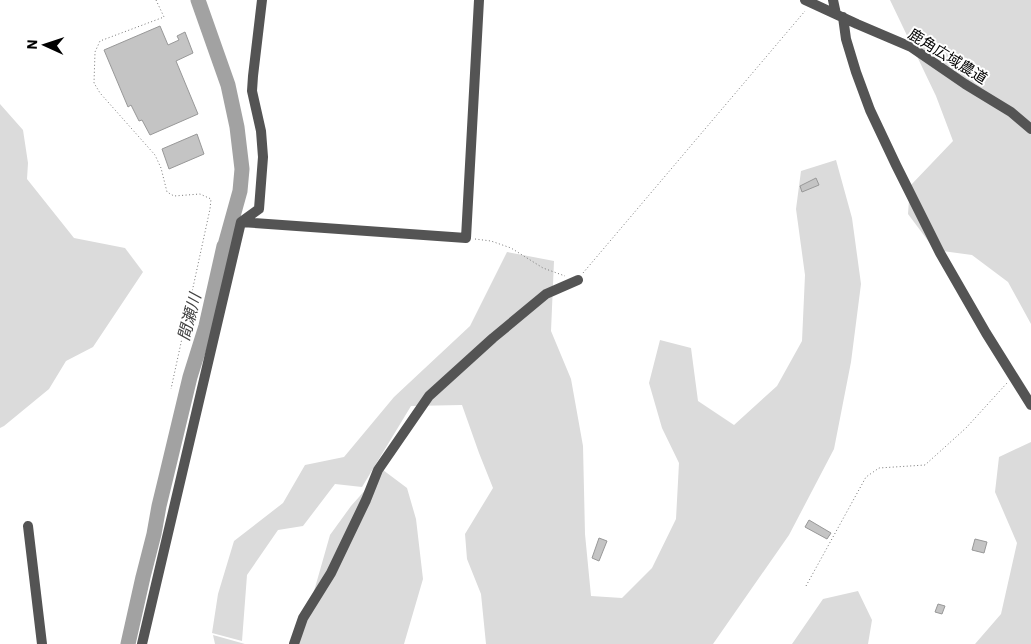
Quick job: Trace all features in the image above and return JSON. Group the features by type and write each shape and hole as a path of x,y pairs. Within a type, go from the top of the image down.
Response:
{"street":[{"path":"142,644 241,222 259,209 263,157 261,131 252,91 262,0"},
{"path":"241,222 466,238 479,0"},
{"path":"833,0 870,110 896,165 940,253 986,333 1031,405"},
{"name":"鹿角広域農道","path":"809,1 910,48 1011,112 1031,129"},
{"path":"294,644 303,618 331,573 366,500 378,470 429,396 493,338 546,294 578,280"},
{"path":"28,526 42,644"}],"path":[{"path":"156,0 164,17 100,41 95,52 94,83 100,93 155,154 168,192 174,196 200,194 210,199 210,208 171,388"},
{"path":"466,238 491,241 511,248 543,268 578,280 809,1"},
{"path":"806,586 866,477 879,468 925,465 966,428 1013,376"}],"shaded area":[{"path":"890,0 1031,0 1031,324 1008,282 972,255 935,250 908,214 910,186 953,141 936,96"},
{"path":"0,104 23,130 28,163 27,179 74,238 125,248 143,272 93,347 66,361 49,389 0,428"},
{"path":"836,160 852,218 861,284 851,362 834,449 789,535 713,644 486,644 481,594 467,559 465,534 493,488 462,405 411,406 362,487 335,484 303,526 278,530 247,575 242,641 212,633 218,594 234,541 283,503 305,465 344,457 394,397 470,326 507,252 554,261 551,331 571,379 583,446 585,534 591,596 622,598 652,568 676,519 679,463 662,428 649,383 660,340 691,348 698,401 734,425 777,386 802,341 805,275 796,209 801,171"},
{"path":"1031,442 1031,644 975,644 1001,614 1017,543 995,492 999,457"},
{"path":"383,470 407,488 416,519 423,579 404,644 299,644 330,535 351,506"},
{"path":"858,591 872,620 868,644 792,644 823,599"},
{"path":"213,635 245,644 215,644"}],"building":[{"path":"160,26 168,45 179,40 177,36 185,32 193,53 176,61 198,114 150,135 142,120 139,121 131,105 128,107 104,50"},
{"path":"197,134 204,154 169,169 162,149"},
{"path":"816,178 819,185 802,192 800,186"},
{"path":"809,520 831,533 827,539 805,527"},
{"path":"599,538 607,541 599,561 592,558"},
{"path":"975,539 987,542 984,553 972,550"},
{"path":"938,604 945,606 942,614 935,612"}],"waterway":[{"name":"間瀬川","path":"128,644 190,377 206,326 224,246 240,191 242,169 237,127 228,85 198,0"}]}
